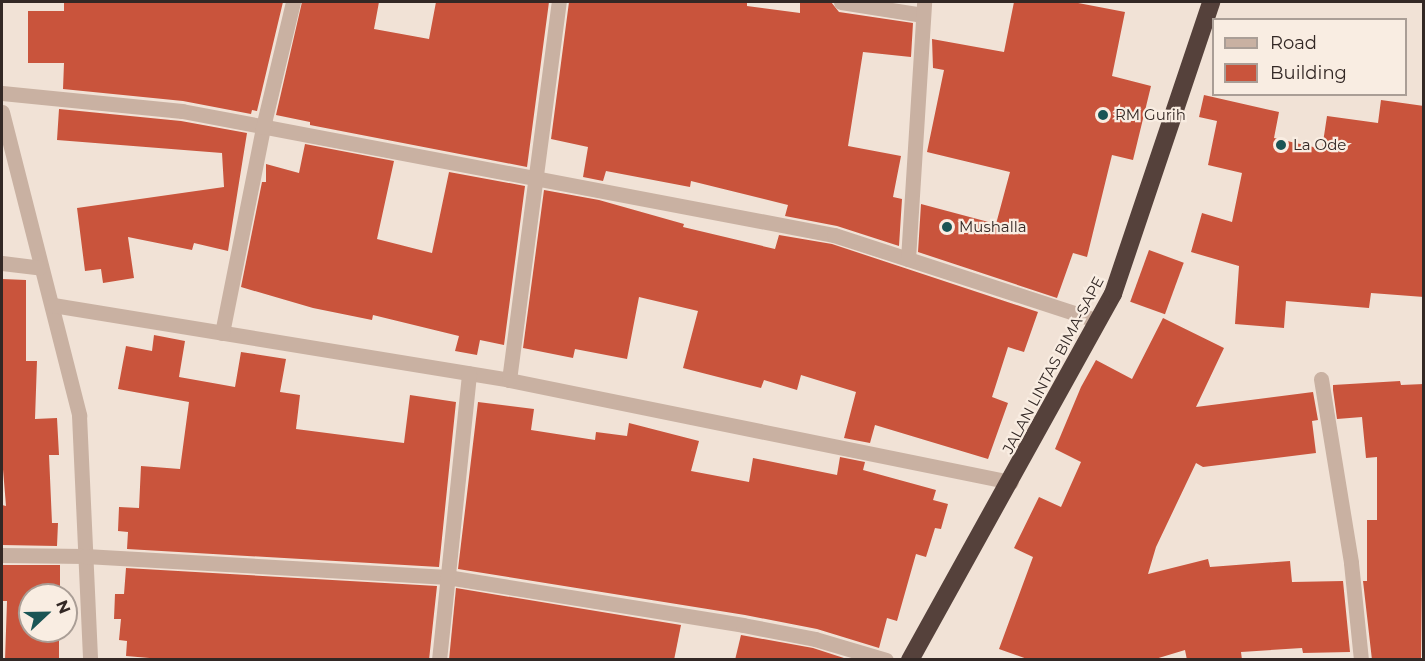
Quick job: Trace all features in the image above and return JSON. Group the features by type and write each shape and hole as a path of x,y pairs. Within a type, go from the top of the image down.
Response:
{"highway":[{"name":"JALAN LINTAS BIMA-SAPE","path":"910,660 1011,482 1113,294 1211,2"}],"street":[{"path":"222,333 263,127 293,2"},
{"path":"508,380 538,178 559,2"},
{"path":"842,2 923,8 908,259"},
{"path":"2,93 182,111 834,235 1098,321"},
{"path":"2,112 40,268 53,304 79,415 92,659"},
{"path":"2,263 40,268"},
{"path":"53,304 508,380 1011,482"},
{"path":"439,660 469,374"},
{"path":"1321,379 1351,563 1361,660"},
{"path":"2,555 85,556 447,577 742,625 815,639 886,660"}],"building":[{"path":"64,2 283,2 257,111 252,110 251,114 183,101 63,89 64,63 28,63 28,11 64,11"},
{"path":"302,2 379,2 374,29 429,39 436,2 549,2 527,167 310,125 310,122 276,115"},
{"path":"569,2 747,2 747,6 800,13 800,2 831,2 839,12 913,23 911,57 863,52 848,146 901,156 893,197 902,199 899,246 837,226 785,216 788,205 691,181 690,187 606,171 603,181 583,177 588,147 551,139"},
{"path":"1014,2 1073,2 1125,12 1112,76 1151,86 1133,160 1112,155 1087,257 1073,253 1057,298 918,252 921,204 996,224 1010,172 927,152 944,70 933,68 932,39 1004,52"},
{"path":"1204,95 1279,112 1274,138 1322,149 1327,116 1378,123 1381,100 1424,106 1424,297 1371,293 1369,308 1286,301 1284,328 1235,324 1239,266 1191,252 1202,213 1232,222 1242,173 1208,165 1217,121 1199,117"},
{"path":"59,109 181,121 247,133 228,251 194,243 192,250 128,237 134,278 103,283 101,269 85,271 77,208 224,187 222,153 57,140"},
{"path":"305,144 394,161 377,239 432,253 449,172 525,186 504,345 480,340 477,355 455,351 459,336 373,315 372,320 313,308 241,287 262,182 266,182 266,164 299,173"},
{"path":"544,190 599,200 684,224 683,227 775,249 779,235 832,244 1038,312 1024,352 1008,347 992,397 1008,403 988,459 875,425 870,443 844,438 856,392 801,375 797,390 764,380 761,388 683,368 698,311 639,297 627,359 575,349 573,358 523,348"},
{"path":"1149,250 1184,263 1165,314 1130,302"},
{"path":"2,279 26,280 26,361 37,361 35,419 57,418 59,455 49,455 52,523 58,523 57,546 2,545 2,505 6,506 2,457"},
{"path":"1163,318 1224,348 1196,407 1313,392 1318,420 1312,421 1316,453 1203,467 1196,463 1156,547 1148,574 1208,559 1210,567 1290,561 1292,582 1343,581 1350,652 1303,653 1302,648 1241,652 1242,660 1187,660 1185,650 1152,660 1030,660 999,649 1033,557 1014,548 1039,497 1061,507 1081,462 1055,449 1081,387 1096,360 1132,379"},
{"path":"154,335 185,341 179,377 235,387 241,352 286,359 280,392 300,395 296,429 404,443 410,395 456,402 439,567 127,549 128,532 118,531 119,507 139,508 141,466 180,469 189,402 118,389 126,346 152,351"},
{"path":"1400,381 1401,385 1424,384 1421,660 1372,660 1363,581 1367,581 1367,520 1377,520 1377,457 1366,458 1362,417 1337,419 1333,385"},
{"path":"478,402 534,409 531,430 595,440 596,432 627,436 629,423 699,441 691,471 749,482 753,458 837,475 840,457 865,462 863,470 936,490 933,500 948,504 941,529 935,528 926,557 916,554 897,621 887,618 879,648 817,629 745,615 458,569"},
{"path":"2,565 60,565 60,583 18,583 18,643 59,643 59,660 5,660 7,601 2,601"},
{"path":"126,568 437,586 429,660 173,660 126,656 127,641 119,640 121,619 114,619 115,594 124,594"},
{"path":"456,588 681,625 674,660 449,660"},
{"path":"741,635 813,648 850,660 735,660"}],"place":[{"name":"RM Gurih","path":"1103,115"},
{"name":"La Ode","path":"1281,145"},
{"name":"Mushalla","path":"947,227"}]}
